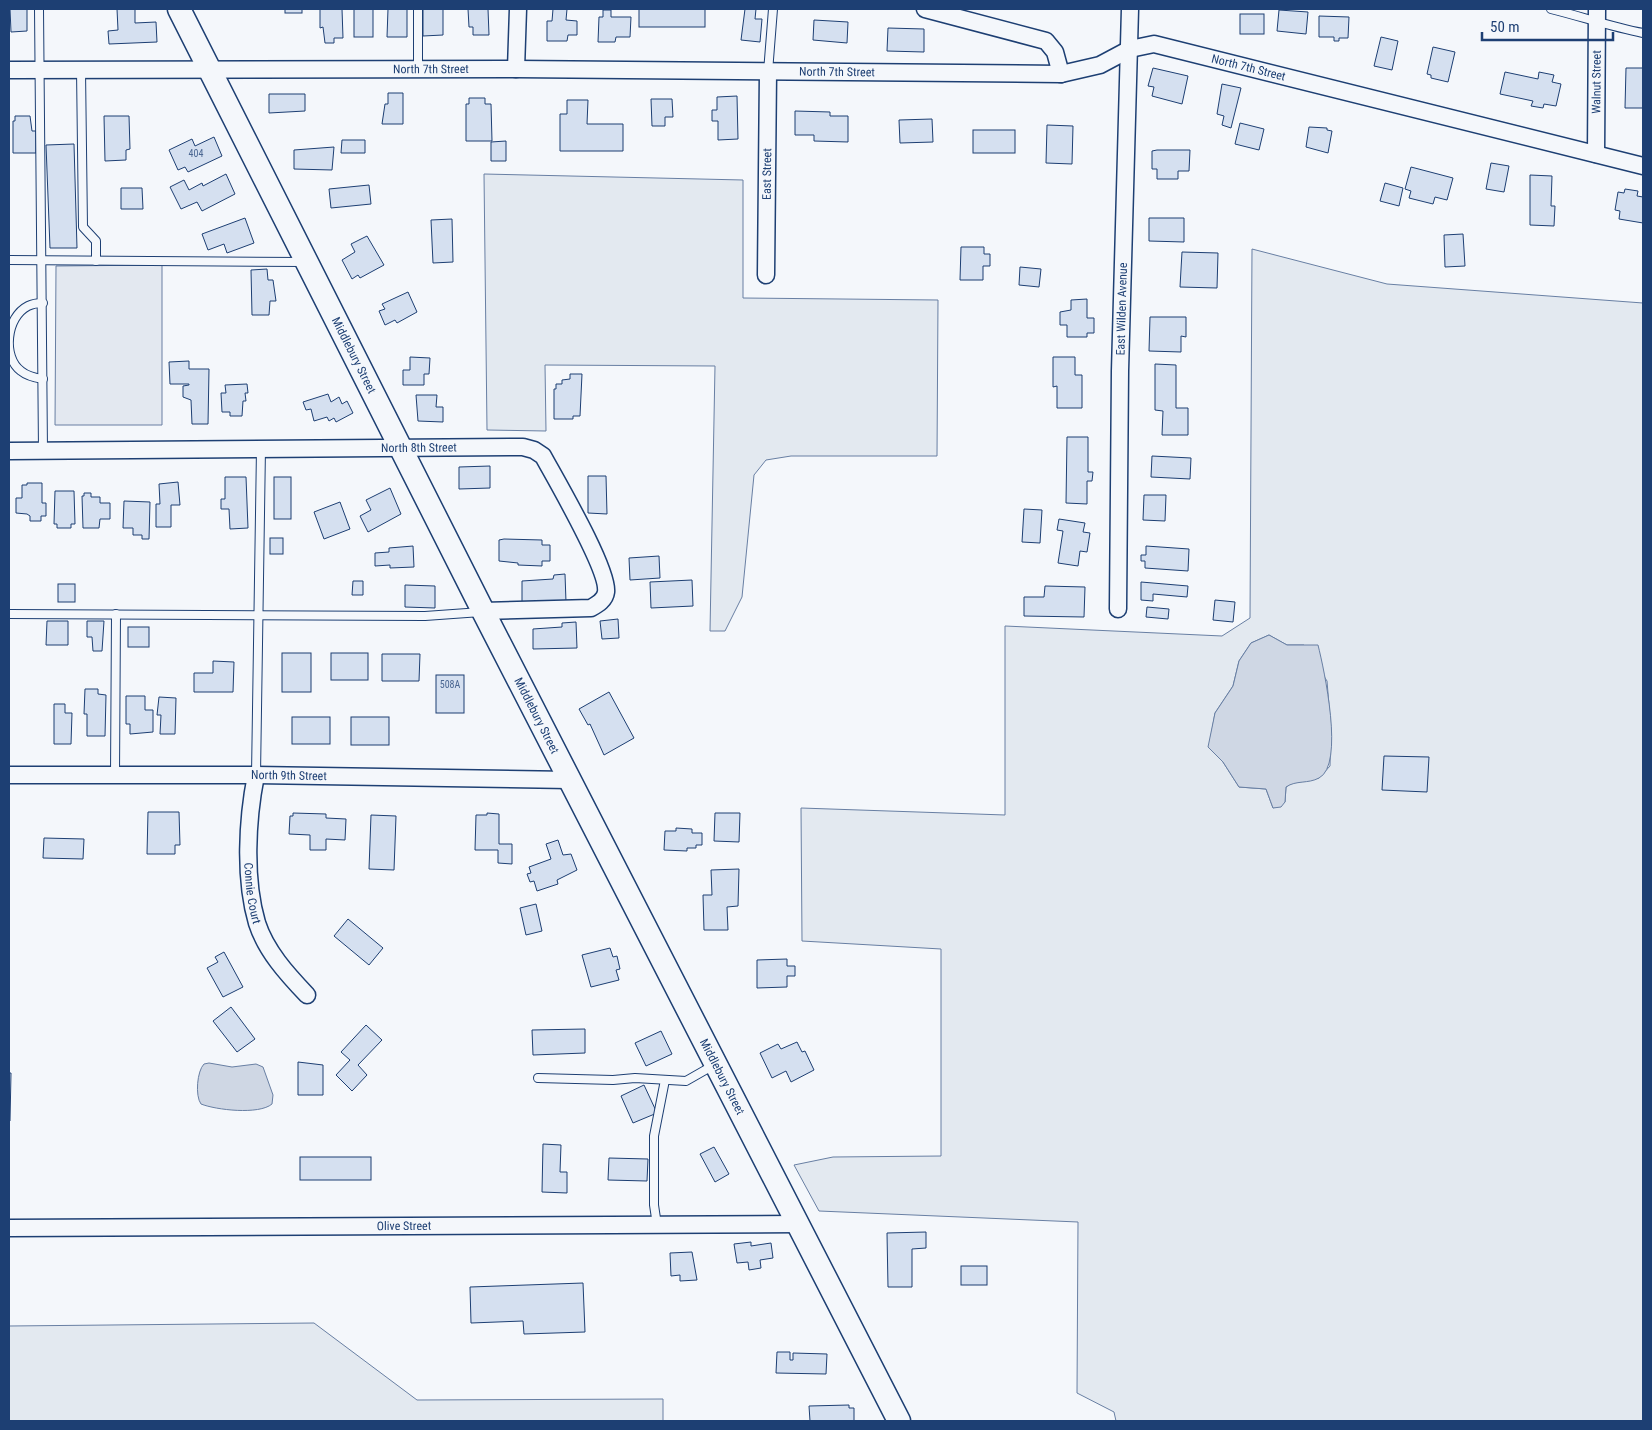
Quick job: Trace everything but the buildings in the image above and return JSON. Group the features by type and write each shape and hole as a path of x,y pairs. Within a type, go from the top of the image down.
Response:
{"main road":[{"name":"Middlebury Street","path":"179,9 482,612 800,1224 900,1421"}],"street":[{"path":"516,70 518,9"},
{"path":"926,9 1034,36 1046,41 1056,52 1061,74"},
{"name":"East Wilden Avenue","path":"1118,610 1120,371 1130,9"},
{"name":"Walnut Street","path":"1596,154 1597,14"},
{"name":"North 7th Street","path":"9,70 418,69 1061,74 1100,65 1130,48 1154,44 1643,166"},
{"name":"East Street","path":"766,275 768,72"},
{"name":"North 8th Street","path":"9,451 523,447 534,450 543,456 603,570 606,592 602,601 591,608 482,612"},
{"name":"North 9th Street","path":"9,775 256,775 570,780"},
{"name":"Connie Court","path":"256,775 251,798 248,880 257,924 274,957 307,995"},
{"name":"Olive Street","path":"9,1228 800,1224"}],"lane":[{"path":"40,9 43,451"},
{"path":"418,9 418,69"},
{"path":"768,72 774,9"},
{"path":"1551,9 1597,14 1609,27 1643,33"},
{"path":"82,70 83,227 96,241 96,261"},
{"path":"9,260 306,262"},
{"path":"43,303 28,305 15,317 10,331 9,351 13,363 21,371 43,380"},
{"path":"256,775 261,448"},
{"path":"9,614 425,616 482,612"},
{"path":"115,775 116,614"},
{"path":"538,1078 686,1081 716,1063"},
{"path":"657,1224 654,1205 654,1136 665,1080"}],"shaded area":[{"path":"484,174 743,180 743,298 938,300 937,456 791,456 766,460 754,475 742,597 725,631 710,631 715,366 545,365 546,431 487,430"},
{"path":"1252,249 1387,284 1643,303 1643,1421 1116,1421 1114,1412 1077,1393 1078,1222 819,1211 794,1165 833,1157 941,1156 941,949 802,941 801,808 1005,815 1005,626 1222,636 1250,618","holes":["1269,635 1287,645 1304,645 1327,681 1331,730 1330,766 1319,778 1292,783 1286,787 1285,802 1273,808 1266,789 1239,787 1223,762 1209,747 1215,713 1233,686 1239,661 1251,643"]},
{"path":"162,265 162,425 55,425 56,266"},
{"path":"1269,635 1287,645 1318,645 1328,694 1332,737 1331,755 1327,770 1315,780 1294,783 1286,787 1285,802 1281,807 1273,808 1266,789 1239,787 1223,762 1208,747 1215,713 1233,686 1239,661 1251,643"},
{"path":"209,1063 232,1067 256,1064 263,1067 273,1095 272,1104 258,1109 227,1110 201,1104 197,1090 198,1078 204,1064"},
{"path":"314,1323 417,1400 663,1399 663,1421 9,1421 9,1326"}]}
